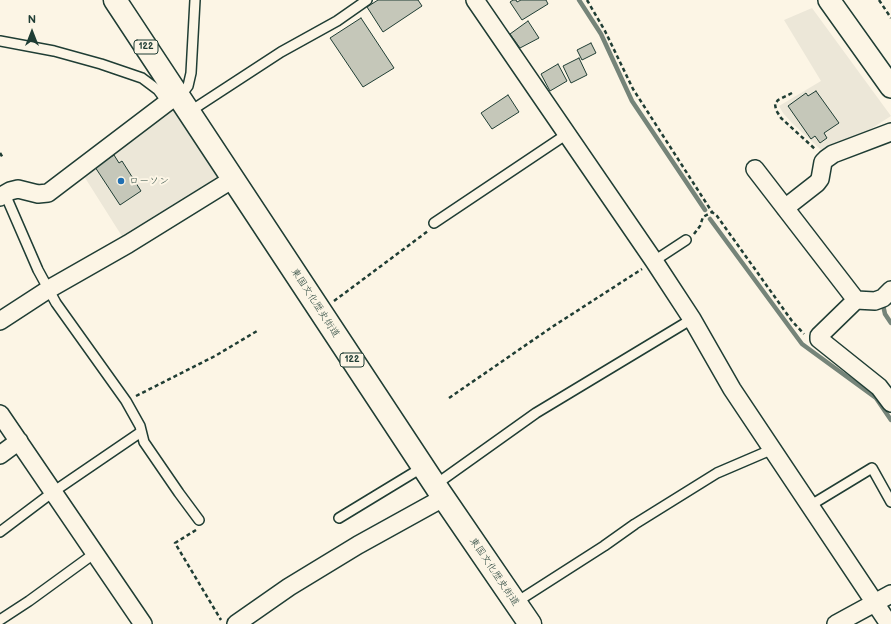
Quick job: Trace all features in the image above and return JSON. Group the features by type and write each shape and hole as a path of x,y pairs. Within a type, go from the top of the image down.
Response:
{"highway":[{"name":"東国文化歴史街道","path":"115,0 178,103 233,179 434,483 530,624"}],"street":[{"path":"475,0 654,261 692,319 732,388 889,624"},
{"path":"829,0 891,87"},
{"path":"2,196 18,190 38,194 48,193 178,103"},
{"path":"784,208 817,183 820,179 823,162 833,154 891,132"},
{"path":"755,169 856,300"},
{"path":"0,321 49,289 128,244 233,179"},
{"path":"891,290 883,298 875,301 856,300 819,336 819,339 879,387 891,403"},
{"path":"0,414 143,624"},
{"path":"0,455 19,441"},
{"path":"236,624 289,587 358,545 434,483"},
{"path":"836,624 891,594"}],"lane":[{"path":"178,103 188,86 191,73 195,0"},
{"path":"178,103 276,55 337,22 367,0"},
{"path":"0,41 54,51 101,64 142,78 178,103"},
{"path":"434,223 567,134"},
{"path":"2,196 38,270 49,289 67,318 126,401 140,426 144,442 178,493 199,520"},
{"path":"654,261 686,240"},
{"path":"339,518 434,483 536,413 692,319"},
{"path":"0,532 54,492 141,432"},
{"path":"515,603 604,546 635,524 711,477 773,449"},
{"path":"811,505 872,468 891,502"},
{"path":"0,620 95,553"}],"path":[{"path":"587,0 606,31 633,89 712,212 717,216 792,321 811,341 819,339"},
{"path":"879,0 891,18"},
{"path":"792,93 778,100 775,104 776,110 781,118 826,159"},
{"path":"0,153 3,158"},
{"path":"686,240 697,232 703,217 712,212"},
{"path":"319,310 429,230 434,223"},
{"path":"449,398 552,327 654,261"},
{"path":"126,401 215,356 257,331"},
{"path":"199,520 197,524 198,528 174,543 224,624"}],"shaded area":[{"path":"812,8 891,116 869,130 870,134 824,150 820,149 792,123 779,106 821,81 784,20"},
{"path":"168,109 173,110 221,183 125,241 82,173"}],"building":[{"path":"378,0 418,0 422,6 383,32 367,7"},
{"path":"516,0 517,2 521,0 546,0 548,4 522,20 510,2"},
{"path":"361,18 394,68 363,87 330,38"},
{"path":"528,21 539,38 520,48 510,34"},
{"path":"591,43 596,53 582,60 577,50"},
{"path":"579,58 587,75 571,83 563,66"},
{"path":"558,64 567,81 550,91 541,74"},
{"path":"816,91 839,123 824,133 827,138 820,143 815,136 811,139 788,106 806,93 808,96"},
{"path":"508,95 519,112 492,129 481,113"},
{"path":"114,155 119,163 122,161 141,191 120,205 95,167"}],"waterway":[{"path":"579,0 601,34 632,101 705,210"},
{"path":"710,219 802,344 876,398 891,420"},
{"path":"883,305 885,314 891,323"}],"place":[{"name":"ローソン","path":"121,181"}]}
